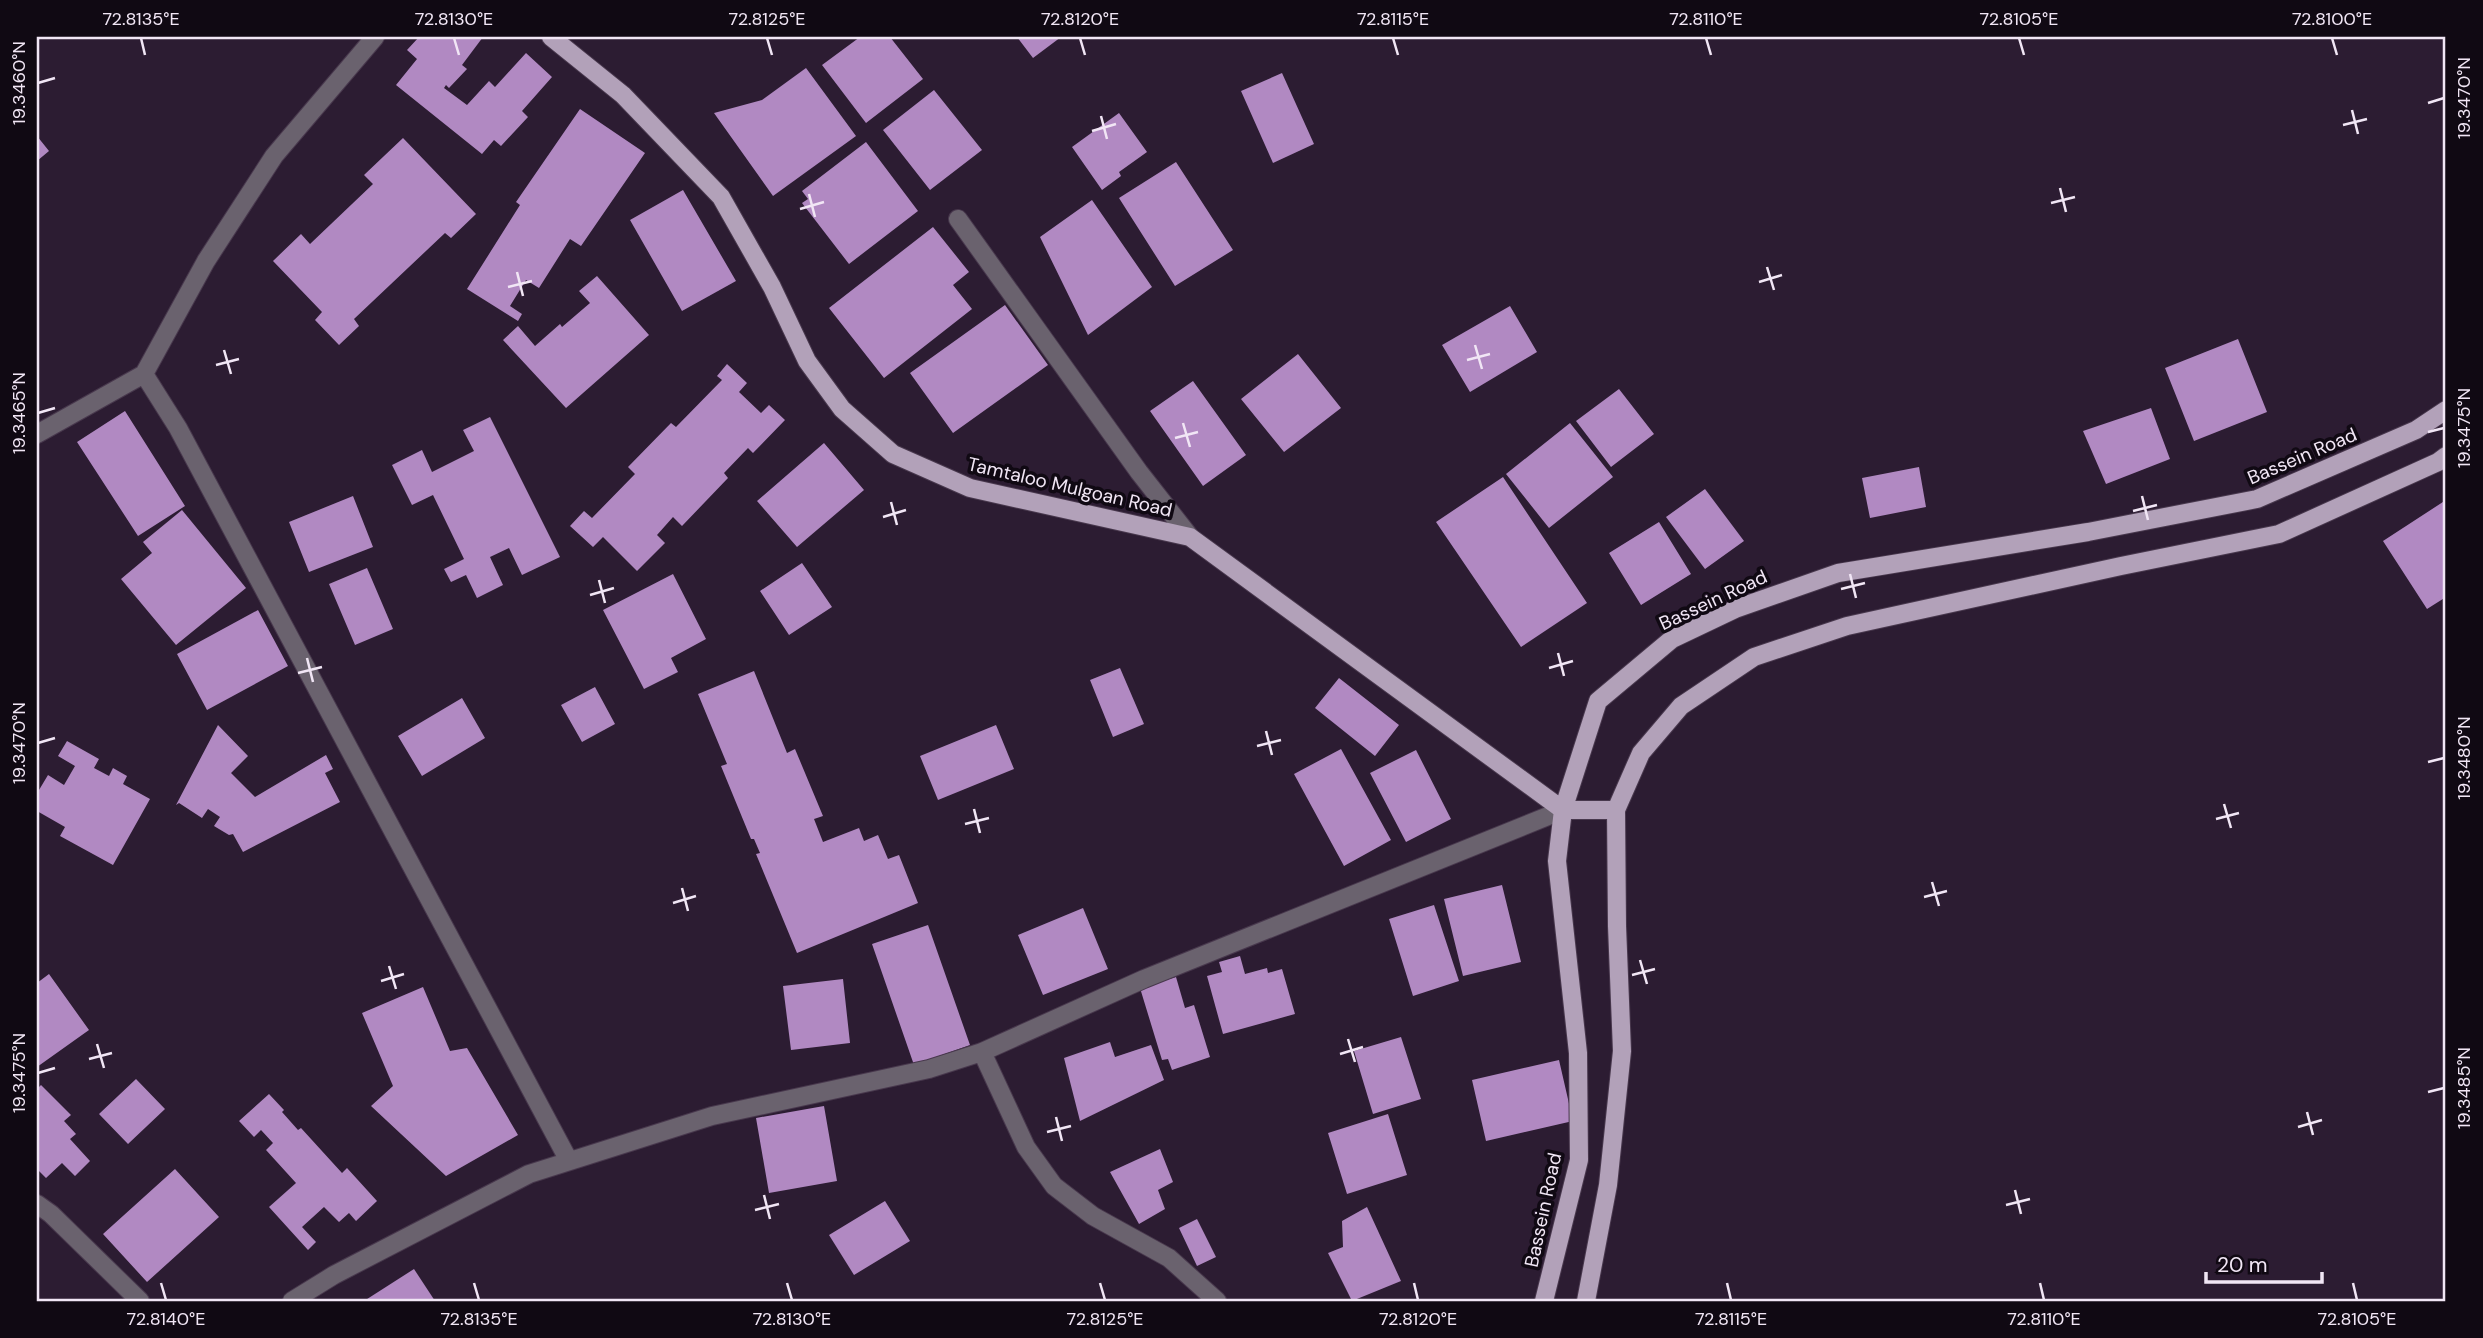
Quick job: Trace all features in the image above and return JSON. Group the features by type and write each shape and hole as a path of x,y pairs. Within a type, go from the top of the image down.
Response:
{"main road":[{"name":"Tamtaloo Mulgoan Road","path":"551,37 623,95 721,197 772,288 807,361 842,409 894,454 970,488 1190,537 1563,810"},
{"name":"Bassein Road","path":"1544,1301 1578,1160 1578,1053 1557,861 1563,810 1598,701 1672,639 1735,609 1838,573 2088,532 2257,499 2416,430 2446,410"},
{"path":"1586,1301 1608,1185 1622,1051 1616,810 1641,753 1681,706 1754,657 1847,626 2279,534 2446,456"},
{"path":"1563,810 1616,810"}],"street":[{"path":"37,434 144,374 206,261 274,156 375,37"},
{"path":"958,219 1139,472 1190,537"},
{"path":"144,374 178,428 569,1161"},
{"path":"292,1301 334,1275 529,1174 712,1116 929,1069 982,1052 1144,979 1563,810"},
{"path":"982,1052 1026,1147 1054,1186 1093,1216 1169,1258 1217,1301"},
{"path":"37,1204 51,1214 140,1301"}],"building":[{"path":"419,37 483,37 462,65 467,69 449,88 446,85 444,88 467,105 489,81 495,87 526,53 552,77 522,111 528,117 501,146 494,140 482,154 396,85 417,59 407,50"},
{"path":"860,37 890,37 923,79 866,123 822,65"},
{"path":"1017,37 1061,37 1033,58"},
{"path":"806,68 856,136 773,196 714,113 762,100"},
{"path":"1282,73 1314,144 1273,163 1241,91"},
{"path":"934,90 982,150 930,190 883,130"},
{"path":"580,109 645,153 581,246 570,239 539,288 526,280 510,306 522,314 518,321 467,289 520,205 516,202"},
{"path":"1119,113 1147,152 1119,172 1121,176 1102,190 1072,147"},
{"path":"37,136 49,151 37,161"},
{"path":"403,138 476,214 451,238 445,233 354,319 359,326 339,345 315,320 322,312 273,261 301,234 310,244 373,184 364,175"},
{"path":"866,142 918,211 849,264 802,203 808,199 802,191"},
{"path":"1176,162 1233,250 1175,286 1119,198"},
{"path":"683,190 736,281 682,311 630,220"},
{"path":"1092,200 1152,287 1088,335 1040,237"},
{"path":"933,227 969,272 953,285 972,309 884,378 829,308"},
{"path":"597,276 649,335 566,408 503,340 518,326 535,346 590,303 579,291"},
{"path":"1005,305 1048,365 953,433 910,373"},
{"path":"1510,306 1537,352 1470,392 1442,345"},
{"path":"2238,339 2267,412 2194,441 2165,368"},
{"path":"1298,354 1341,408 1284,452 1241,399"},
{"path":"727,364 747,383 739,392 761,413 769,405 785,420 753,453 748,448 724,473 728,478 682,526 673,517 657,535 665,543 637,571 603,537 593,547 570,526 584,511 592,518 635,474 628,467 671,423 676,427 722,380 717,376"},
{"path":"1193,381 1246,455 1203,486 1150,411"},
{"path":"1619,389 1654,434 1611,467 1576,421"},
{"path":"2151,408 2170,459 2106,484 2083,431"},
{"path":"125,411 185,506 138,536 77,442"},
{"path":"490,417 560,557 522,575 509,548 490,557 503,585 477,598 466,575 451,582 444,569 464,559 433,495 412,505 392,465 422,450 432,472 474,451 463,430"},
{"path":"1570,423 1613,477 1549,528 1506,474"},
{"path":"824,443 864,490 797,547 757,501"},
{"path":"1919,467 1926,507 1870,518 1862,478"},
{"path":"1503,477 1587,603 1521,647 1436,522"},
{"path":"1705,489 1744,541 1705,569 1666,517"},
{"path":"353,496 373,547 309,572 289,522"},
{"path":"2446,500 2446,597 2427,609 2383,541"},
{"path":"182,510 246,588 176,645 121,579 152,553 143,542"},
{"path":"1659,522 1691,574 1641,605 1609,553"},
{"path":"802,563 832,607 789,635 760,591"},
{"path":"367,568 393,629 355,645 329,584"},
{"path":"673,574 706,639 671,658 678,672 644,689 603,610"},
{"path":"258,610 288,666 207,710 177,654"},
{"path":"1120,668 1144,724 1113,737 1090,680"},
{"path":"754,671 787,753 795,749 823,816 814,819 823,842 859,828 864,841 878,835 888,859 899,855 918,903 797,953 756,854 760,853 754,839 751,839 721,766 727,764 698,694"},
{"path":"1339,678 1399,725 1375,756 1315,708"},
{"path":"595,687 615,724 582,742 561,705"},
{"path":"462,698 485,738 422,776 398,736"},
{"path":"218,725 248,756 231,773 255,797 326,755 333,769 325,773 340,802 243,852 233,834 229,835 214,826 220,817 208,809 202,818 179,803 176,805"},
{"path":"996,725 1014,769 938,800 920,756"},
{"path":"67,741 99,759 94,768 109,776 113,768 127,776 123,784 150,799 113,865 60,836 65,827 37,811 37,789 39,790 48,775 64,785 75,766 58,756"},
{"path":"1341,749 1391,840 1344,866 1294,774"},
{"path":"1416,750 1451,819 1406,842 1370,773"},
{"path":"1502,885 1521,962 1463,976 1444,899"},
{"path":"1434,905 1459,981 1413,996 1389,919"},
{"path":"1083,908 1108,969 1043,995 1018,935"},
{"path":"928,925 970,1045 914,1065 872,944"},
{"path":"1240,956 1245,974 1267,968 1268,973 1282,969 1295,1014 1223,1034 1207,976 1222,972 1219,962"},
{"path":"49,974 89,1030 37,1067 37,983"},
{"path":"1176,977 1185,1008 1194,1005 1210,1057 1172,1070 1168,1059 1162,1060 1140,988"},
{"path":"843,979 850,1043 791,1050 783,986"},
{"path":"423,987 450,1051 467,1048 518,1135 446,1176 371,1106 393,1086 362,1013"},
{"path":"1401,1037 1421,1099 1373,1114 1354,1051"},
{"path":"1110,1042 1115,1057 1151,1045 1164,1080 1080,1121 1064,1058"},
{"path":"1559,1060 1573,1121 1486,1141 1472,1080"},
{"path":"136,1079 165,1109 128,1144 99,1114"},
{"path":"41,1085 71,1115 64,1121 76,1134 70,1139 90,1161 75,1176 62,1163 46,1178 37,1169 37,1089"},
{"path":"269,1094 298,1130 301,1128 342,1173 347,1168 377,1201 356,1221 349,1213 339,1222 324,1207 302,1227 316,1242 308,1250 269,1207 296,1183 266,1150 273,1143 261,1130 254,1137 239,1121"},
{"path":"824,1106 837,1181 769,1193 756,1118"},
{"path":"1388,1114 1407,1175 1347,1194 1328,1133"},
{"path":"1160,1149 1173,1182 1158,1190 1165,1209 1139,1224 1110,1172"},
{"path":"175,1169 219,1217 147,1282 103,1234"},
{"path":"885,1201 910,1241 854,1275 829,1235"},
{"path":"1367,1207 1401,1281 1352,1301 1328,1253 1343,1247 1342,1221"},
{"path":"1197,1219 1216,1257 1197,1266 1179,1228"},
{"path":"414,1269 435,1301 364,1301"}]}
